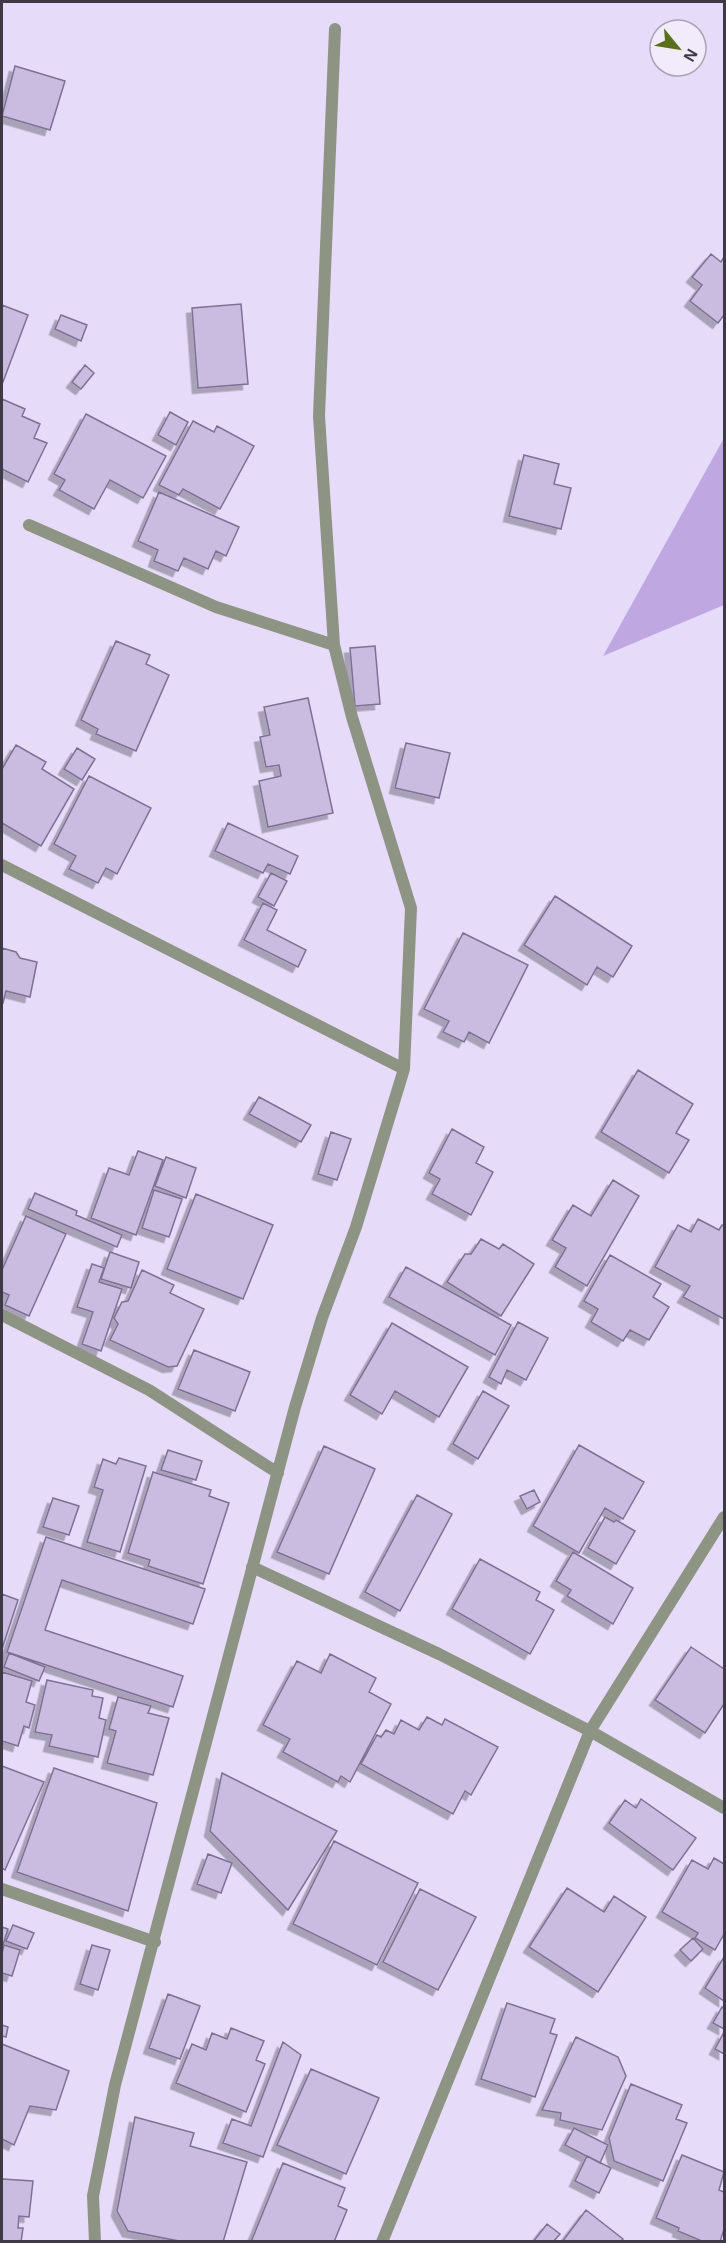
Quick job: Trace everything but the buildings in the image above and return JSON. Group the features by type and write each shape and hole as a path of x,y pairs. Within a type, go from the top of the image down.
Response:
{"street":[{"path":"95,2241 93,2196 115,2085 252,1567 322,1317 356,1227 404,1069 411,908 352,717 334,645 319,416 335,29"},
{"path":"29,525 216,607 334,645"},
{"path":"2,865 404,1069"},
{"path":"2,1315 149,1389 278,1473"},
{"path":"382,2241 590,1731 724,1518"},
{"path":"252,1567 439,1654 590,1731 724,1808"},
{"path":"2,1889 154,1942"}],"shaded area":[{"path":"724,438 724,605 603,656"}]}
